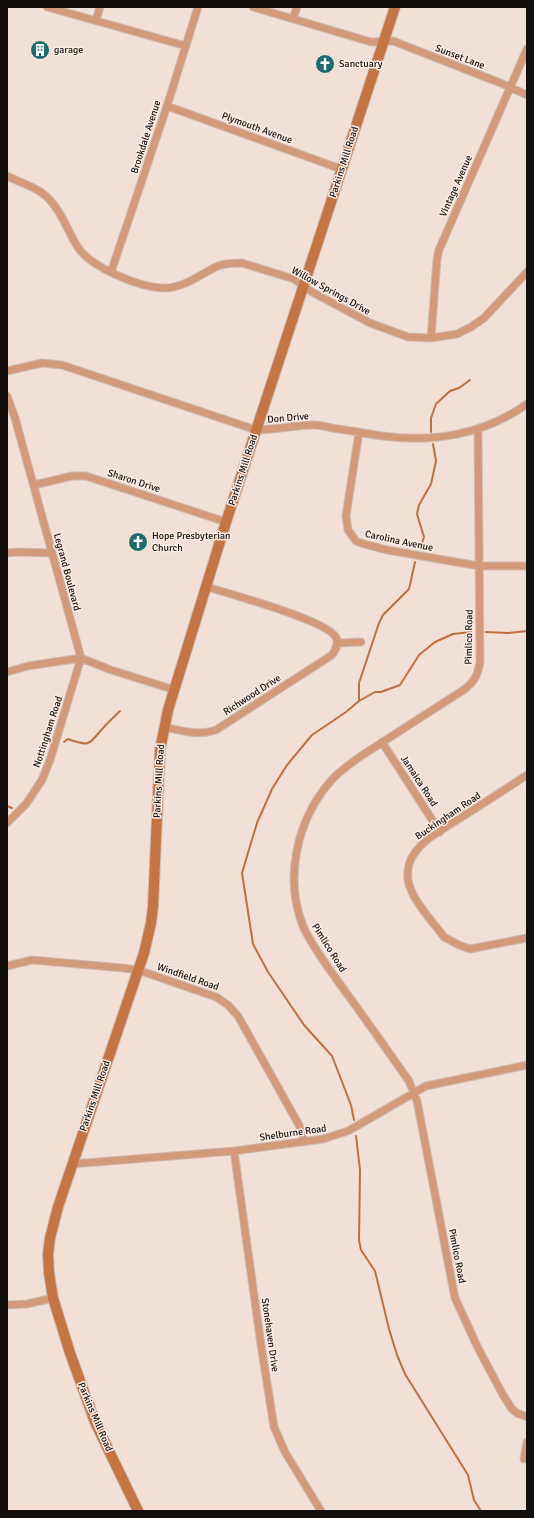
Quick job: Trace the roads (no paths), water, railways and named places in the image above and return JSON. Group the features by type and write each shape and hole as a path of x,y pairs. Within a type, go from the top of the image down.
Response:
{"street":[{"path":"47,7 186,46"},
{"path":"96,20 100,7"},
{"name":"Brookdale Avenue","path":"111,272 167,106 198,7"},
{"name":"Sunset Lane","path":"253,7 371,42 393,42 527,95"},
{"path":"293,18 296,7"},
{"name":"Parkins Mill Road","path":"138,1511 96,1422 70,1354 53,1298 49,1267 50,1238 58,1207 144,953 152,923 157,778 164,727 226,522 395,7"},
{"name":"Vintage Avenue","path":"431,338 437,256 527,49"},
{"name":"Plymouth Avenue","path":"167,106 341,169"},
{"name":"Willow Springs Drive","path":"7,176 48,198 57,209 83,254 98,266 111,272 140,283 162,288 182,285 218,266 242,263 294,279 370,323 408,337 431,338 457,334 471,327 484,318 527,272"},
{"name":"Don Drive","path":"7,371 42,363 62,365 256,430 314,425 391,437 419,438 448,436 478,430 509,415 527,404"},
{"name":"Legrand Boulevard","path":"7,396 15,418 34,485 81,658"},
{"name":"Pimlico Road","path":"478,430 480,662 475,679 466,689 382,742 346,767 329,782 308,814 299,839 296,854 295,890 300,918 309,936 330,970 409,1081 417,1101 456,1298 478,1348 503,1396 512,1409 527,1418"},
{"name":"Carolina Avenue","path":"359,432 346,516 346,524 351,536 356,541 364,544 479,566 527,566"},
{"name":"Sharon Drive","path":"34,485 72,476 86,476 226,522"},
{"path":"7,553 52,553"},
{"path":"207,587 256,602 306,620 328,630 335,636 337,643 361,642"},
{"name":"Richwood Drive","path":"164,727 197,734 216,730 332,655 336,650 337,643"},
{"path":"7,672 28,666 81,658 111,670 175,690"},
{"name":"Nottingham Road","path":"7,823 26,804 42,780 50,760 81,658"},
{"name":"Jamaica Road","path":"382,742 440,832"},
{"name":"Buckingham Road","path":"527,775 440,832 419,848 411,859 408,872 409,885 414,896 444,937 459,945 470,948 527,938"},
{"name":"Windfield Road","path":"7,966 32,960 138,970 216,997 233,1009 247,1032 299,1125 304,1142"},
{"name":"Shelburne Road","path":"72,1164 234,1151 334,1137 348,1131 426,1086 527,1065"},
{"name":"Stonehaven Drive","path":"234,1151 274,1427 285,1452 321,1511"},
{"path":"7,1305 27,1304 53,1298"},
{"path":"524,1459 527,1442"}],"waterway":[{"path":"431,432 431,418 436,404 450,391 459,388 470,380"},
{"path":"420,549 424,537 417,514 419,505 431,484 436,461 433,444"},
{"path":"359,701 359,683 379,623 383,615 409,589 415,562"},
{"path":"486,632 508,633 527,631"},
{"path":"354,1120 351,1105 332,1056 304,1025 268,972 253,944 242,873 257,823 272,789 287,765 312,735 346,712 359,701 375,692 381,692 400,685 419,655 435,642 453,634 471,632"},
{"path":"64,742 68,739 82,743 89,742 120,711"},
{"path":"7,806 12,808"},
{"path":"356,1136 360,1170 359,1240 361,1250 375,1271 389,1329 405,1374 468,1475 474,1500 481,1511"}],"place":[{"name":"garage","path":"40,50"},
{"name":"Sanctuary","path":"325,64"},
{"name":"Hope Presbyterian Church","path":"138,542"}]}
